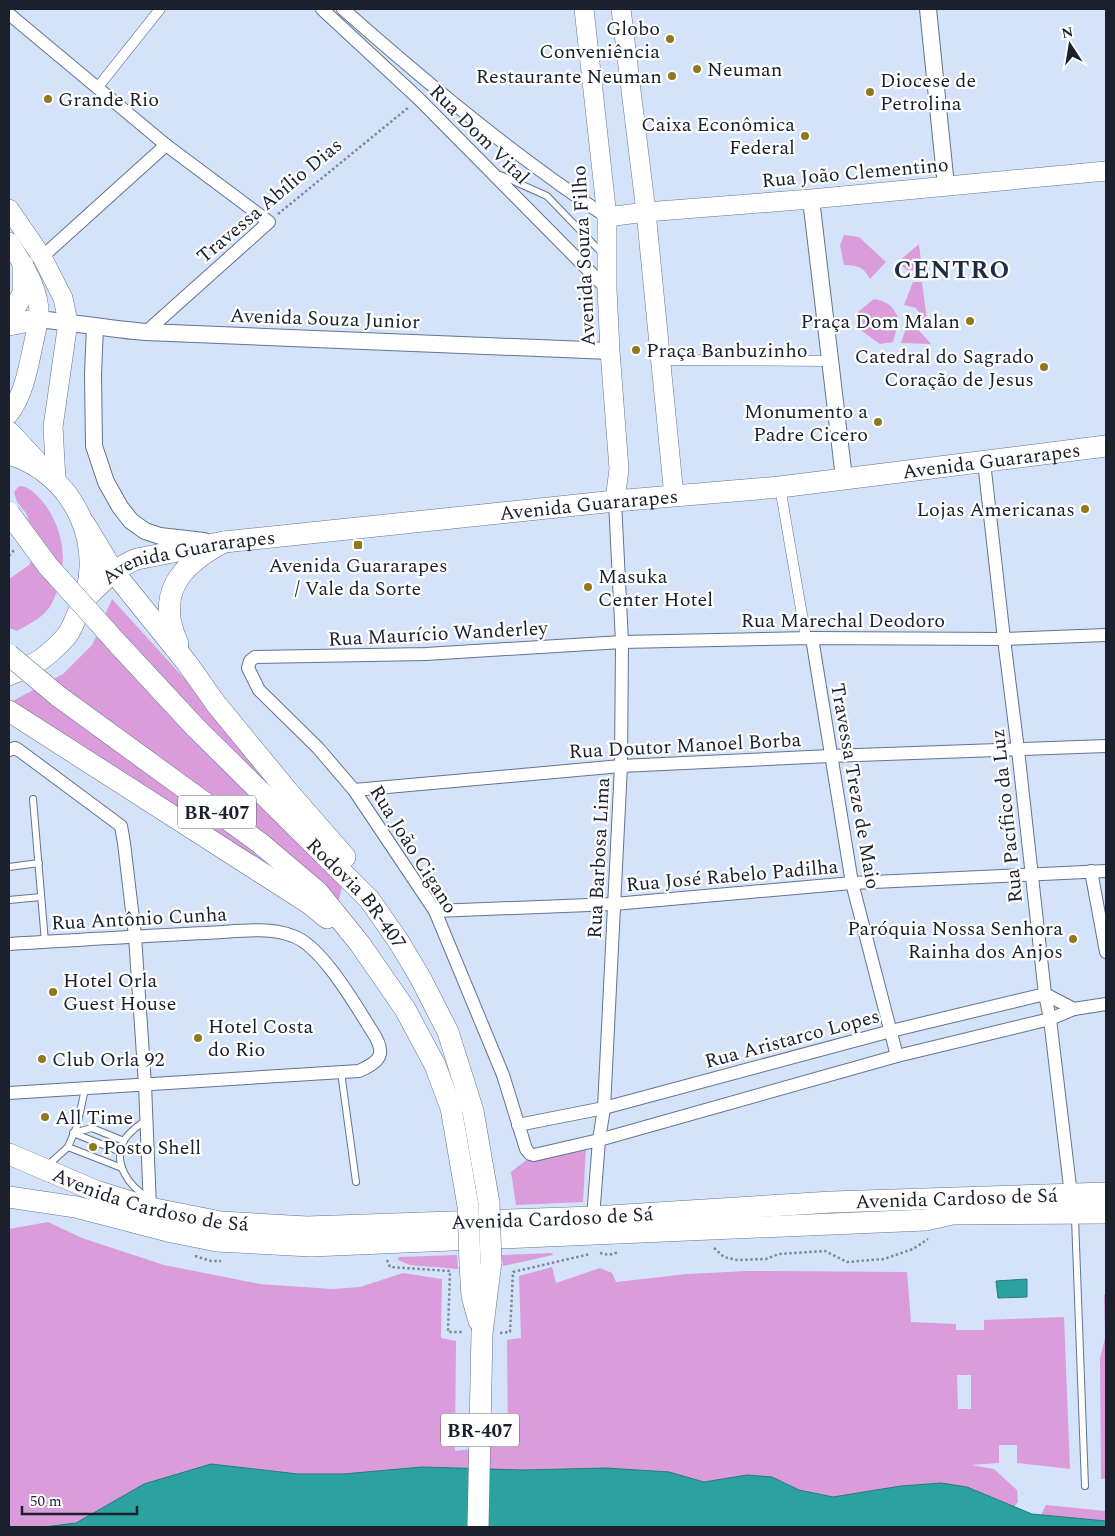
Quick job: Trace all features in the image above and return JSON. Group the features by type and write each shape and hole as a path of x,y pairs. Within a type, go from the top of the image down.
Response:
{"main road":[{"name":"Avenida Souza Filho","path":"584,9 607,217 607,289 619,469 615,501"},
{"path":"621,9 646,212 659,360 674,496"},
{"name":"Rua João Clementino","path":"607,217 1106,171"},
{"path":"9,209 32,261 34,287 40,310 17,402 9,414"},
{"path":"9,242 32,261 63,298 68,322 53,427 52,477"},
{"path":"9,317 23,294 32,261"},
{"path":"9,325 39,319"},
{"path":"9,432 72,500 113,571 216,704 348,861 369,899"},
{"name":"Avenida Guararapes","path":"86,598 113,571 125,563 224,542 615,501 780,486 1106,446"},
{"path":"9,454 22,458 52,477"},
{"name":"Rodovia BR-407","path":"9,513 48,566 118,645 195,727 369,899 399,942 421,979 448,1032 473,1111 490,1203 490,1262 482,1333"},
{"path":"9,675 39,662 68,634 86,598 91,560 84,523"},
{"path":"186,663 170,620 169,602 173,588 192,562 224,542"},
{"name":"Rodovia BR-407","path":"9,655 58,696 260,843 318,892 360,944 405,1009 435,1065 451,1108 468,1206 472,1296 482,1333"},
{"path":"9,711 310,904 360,944"},
{"name":"Avenida Cardoso de Sá","path":"9,1154 96,1191 221,1222 307,1227 593,1216 832,1202 1073,1203 1106,1213"},
{"name":"Avenida Cardoso de Sá","path":"9,1197 76,1207 172,1232 217,1240 311,1246 916,1221 952,1214 1073,1203 1106,1193"},
{"name":"BR-407","path":"478,1527 482,1333"}],"street":[{"path":"98,87 160,9"},
{"name":"Rua Dom Vital","path":"322,9 419,99 607,289"},
{"name":"Rua Dom Vital","path":"342,9 426,82 569,192 607,217"},
{"path":"928,9 946,186"},
{"path":"9,14 166,145 269,222"},
{"path":"32,261 166,145"},
{"path":"811,199 844,478"},
{"name":"Travessa Abílio Dias","path":"146,332 269,222"},
{"name":"Avenida Souza Junior","path":"39,319 68,322 95,328 146,332 610,351"},
{"path":"95,328 92,374 94,446 106,482 120,508 131,521 144,531 160,536 224,542"},
{"path":"659,360 829,361"},
{"name":"Rua Pacífico da Luz","path":"984,462 1045,994 1050,1019 1073,1203"},
{"path":"780,486 809,638"},
{"name":"Rua Barbosa Lima","path":"593,1216 604,1108 621,766 622,642 615,501"},
{"name":"Rua Marechal Deodoro","path":"622,642 809,638 1106,636"},
{"name":"Travessa Treze de Maio","path":"809,638 852,884 897,1056"},
{"name":"Rua Maurício Wanderley","path":"255,657 426,654 622,642"},
{"name":"Rua João Cigano","path":"255,657 250,661 248,668 258,690 318,748 354,790 435,911 504,1075 526,1149 530,1154 534,1155 600,1140"},
{"name":"Rua Doutor Manoel Borba","path":"354,790 621,766 1106,746"},
{"path":"9,750 12,748 18,749 121,826 134,936 145,1085 150,1203"},
{"path":"1091,871 1106,952"},
{"name":"Rua José Rabelo Padilha","path":"435,911 614,904 852,884 1106,871"},
{"name":"Rua Antônio Cunha","path":"9,944 134,936 270,931 294,936 314,950 335,976 376,1036 380,1047 380,1057 372,1064 359,1071 341,1072"},
{"path":"1045,994 1074,1008"},
{"name":"Rua Aristarco Lopes","path":"518,1125 604,1108 891,1031 1045,994"},
{"path":"600,1140 897,1056 1050,1019 1074,1008 1106,1004"},
{"path":"9,1093 341,1072"}],"lane":[{"path":"492,172 547,196 607,259"},
{"path":"33,799 45,942"},
{"path":"9,867 39,863"},
{"path":"9,900 41,897"},
{"path":"341,1072 356,1182"},
{"path":"44,1169 68,1147 77,1126 85,1089"},
{"path":"146,1120 132,1130 124,1141 121,1152 122,1168 128,1181 150,1203"},
{"path":"73,1134 92,1128 124,1141"},
{"path":"73,1134 121,1152"},
{"path":"68,1147 122,1168"},
{"path":"1073,1203 1085,1486"}],"path":[{"name":"Travessa Abílio Dias","path":"269,222 419,99"},
{"path":"386,1256 390,1267 450,1272 448,1332 482,1333 510,1332 513,1272 595,1253"}],"shaded area":[{"path":"844,235 859,237 886,262 870,279 865,271 860,268 844,265 840,245"},
{"path":"919,244 922,270 908,271 898,262"},
{"path":"913,282 922,282 928,328 919,322 921,315 916,308 904,305"},
{"path":"874,299 890,305 899,320 893,342 880,344 858,328 858,312"},
{"path":"909,319 931,344 901,343"},
{"path":"19,486 26,487 35,493 51,514 60,538 63,564 57,590 49,608 36,620 17,631 9,628 9,579 29,565 34,555 31,528 26,513 17,502 14,492"},
{"path":"112,599 202,698 346,868 335,918 9,703 63,674 92,645"},
{"path":"586,1148 583,1202 516,1205 511,1172 529,1158"},
{"path":"48,1222 82,1238 164,1265 260,1284 332,1289 360,1287 403,1273 442,1279 441,1338 456,1341 455,1451 508,1445 507,1340 521,1338 519,1276 552,1267 556,1283 600,1268 612,1273 616,1282 687,1274 748,1271 907,1272 911,1322 956,1324 956,1330 984,1330 984,1320 1064,1317 1070,1469 1017,1463 1017,1445 999,1445 999,1463 971,1465 994,1469 1017,1490 1018,1502 1008,1514 859,1527 9,1527 9,1229","holes":["957,1375 971,1375 971,1409 958,1409"]},
{"path":"552,1253 553,1255 503,1266 501,1255"},
{"path":"457,1255 458,1269 410,1265 398,1260 399,1257"},
{"path":"1027,1279 1027,1297 998,1298 996,1281"},
{"path":"1104,1295 1106,1295 1106,1479 1101,1479 1100,1358 1105,1338"},
{"path":"211,1464 298,1474 343,1474 422,1467 523,1470 606,1468 669,1472 704,1482 747,1475 772,1477 799,1490 833,1497 901,1486 941,1483 967,1487 1032,1514 1106,1521 1106,1527 44,1527 76,1523 144,1484"},
{"path":"1046,1505 1106,1511 1106,1527 1035,1527"}],"place":[{"name":"Globo Conveniência","path":"670,39"},
{"name":"Neuman","path":"697,69"},
{"name":"Restaurante Neuman","path":"672,76"},
{"name":"Diocese de Petrolina","path":"870,92"},
{"name":"Grande Rio","path":"48,99"},
{"name":"Caixa Econômica Federal","path":"805,136"},
{"name":"Praça Dom Malan","path":"970,321"},
{"name":"Praça Banbuzinho","path":"636,350"},
{"name":"Catedral do Sagrado Coração de Jesus","path":"1044,367"},
{"name":"Monumento a Padre Cicero","path":"878,422"},
{"name":"Lojas Americanas","path":"1085,509"},
{"name":"Avenida Guararapes / Vale da Sorte","path":"358,545"},
{"name":"Masuka Center Hotel","path":"588,587"},
{"name":"Paróquia Nossa Senhora Rainha dos Anjos","path":"1073,939"},
{"name":"Hotel Orla Guest House","path":"53,992"},
{"name":"Hotel Costa do Rio","path":"198,1038"},
{"name":"Club Orla 92","path":"42,1059"},
{"name":"All Time","path":"45,1117"},
{"name":"Posto Shell","path":"93,1147"}],"district":[{"name":"CENTRO","path":"952,269"}]}
